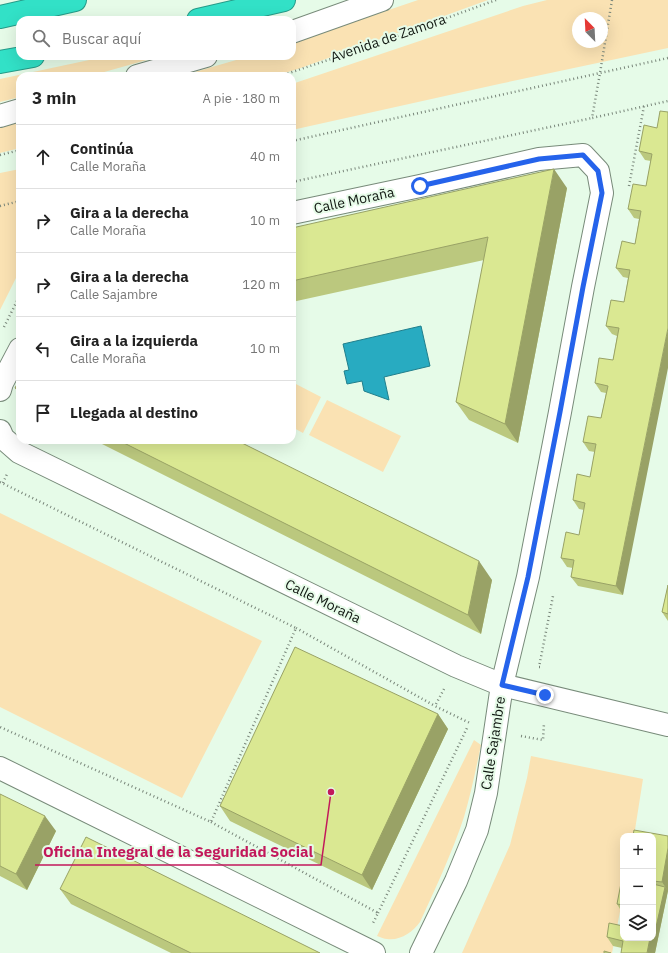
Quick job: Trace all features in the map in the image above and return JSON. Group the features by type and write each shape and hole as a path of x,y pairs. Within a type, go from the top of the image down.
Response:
{"highway":[{"path":"0,17 75,0"},
{"path":"215,16 284,0"},
{"path":"0,62 16,59"}],"street":[{"path":"296,31 382,0"},
{"path":"151,72 192,60"},
{"path":"0,116 16,111"},
{"name":"Calle Moraña","path":"296,212 539,159 583,155 598,171"},
{"name":"Calle Sajambre","path":"421,953 456,881 477,830 486,793 502,685 528,577 602,193 598,171"},
{"path":"0,390 2,383 16,357"},
{"name":"Calle Moraña","path":"0,431 3,438 19,452 456,666 502,685 668,725"},
{"path":"0,768 367,950"}],"path":[{"name":"Avenida de Zamora","path":"292,72 370,46 496,0"},
{"path":"592,118 612,0"},
{"path":"296,140 668,58"},
{"path":"296,181 668,101"},
{"path":"0,156 16,151"},
{"path":"0,206 16,202"},
{"path":"3,329 16,303"},
{"path":"0,482 296,628 435,706 470,723"},
{"path":"211,822 296,628"},
{"path":"435,706 456,666"},
{"path":"0,727 211,822 378,913 367,950"}],"shaded area":[{"path":"418,0 488,0 288,72 195,72 236,60 296,60 296,42"},
{"path":"547,0 668,0 668,48 296,129 296,83 523,6"},
{"path":"89,60 147,60 104,72 33,72"},
{"path":"16,76 16,98 0,102 0,79"},
{"path":"16,123 16,149 0,153 0,128"},
{"path":"16,170 16,278 0,310 0,173"},
{"path":"296,384 321,397 303,433 296,429"},
{"path":"327,400 401,436 383,472 309,435"},
{"path":"0,513 262,641 182,798 0,707"},
{"path":"474,740 481,745 464,817 449,857 420,922 406,935 397,939 385,939 377,936"},
{"path":"531,756 643,779 634,833 620,833 620,912 612,953 462,953 510,845"}],"water":[{"path":"421,326 430,366 384,377 389,400 364,391 362,381 347,384 344,371 349,370 343,344"}],"building":[{"path":"660,111 668,112 668,328 616,586 571,577 574,560 561,558 566,532 579,535 585,503 573,500 577,474 590,477 596,444 583,442 588,416 601,418 608,386 595,383 599,358 613,360 619,328 606,326 611,300 624,302 630,270 616,268 622,241 635,244 641,211 628,209 633,184 646,186 652,154 639,151 644,125 657,128"},
{"path":"554,169 505,424 456,402 488,237 296,280 296,227"},
{"path":"126,444 244,444 479,561 468,615"},
{"path":"668,585 668,614 662,612"},
{"path":"295,647 438,714 362,875 220,806"},
{"path":"0,794 45,816 16,874 0,866"},
{"path":"634,830 651,833 634,833"},
{"path":"656,834 668,836 668,848 662,882 656,881"},
{"path":"86,837 320,953 191,953 60,889"},
{"path":"656,885 665,887 656,927"},
{"path":"620,888 620,904 617,904"},
{"path":"609,923 620,925 620,940 607,937"},
{"path":"623,941 649,941 647,953 621,953"}],"place":[{"name":"Oficina Integral de la Seguridad Social","path":"331,792"}],"route":[{"path":"420,186 539,159 583,155 598,171 602,193 528,577 502,685 545,695"}]}
